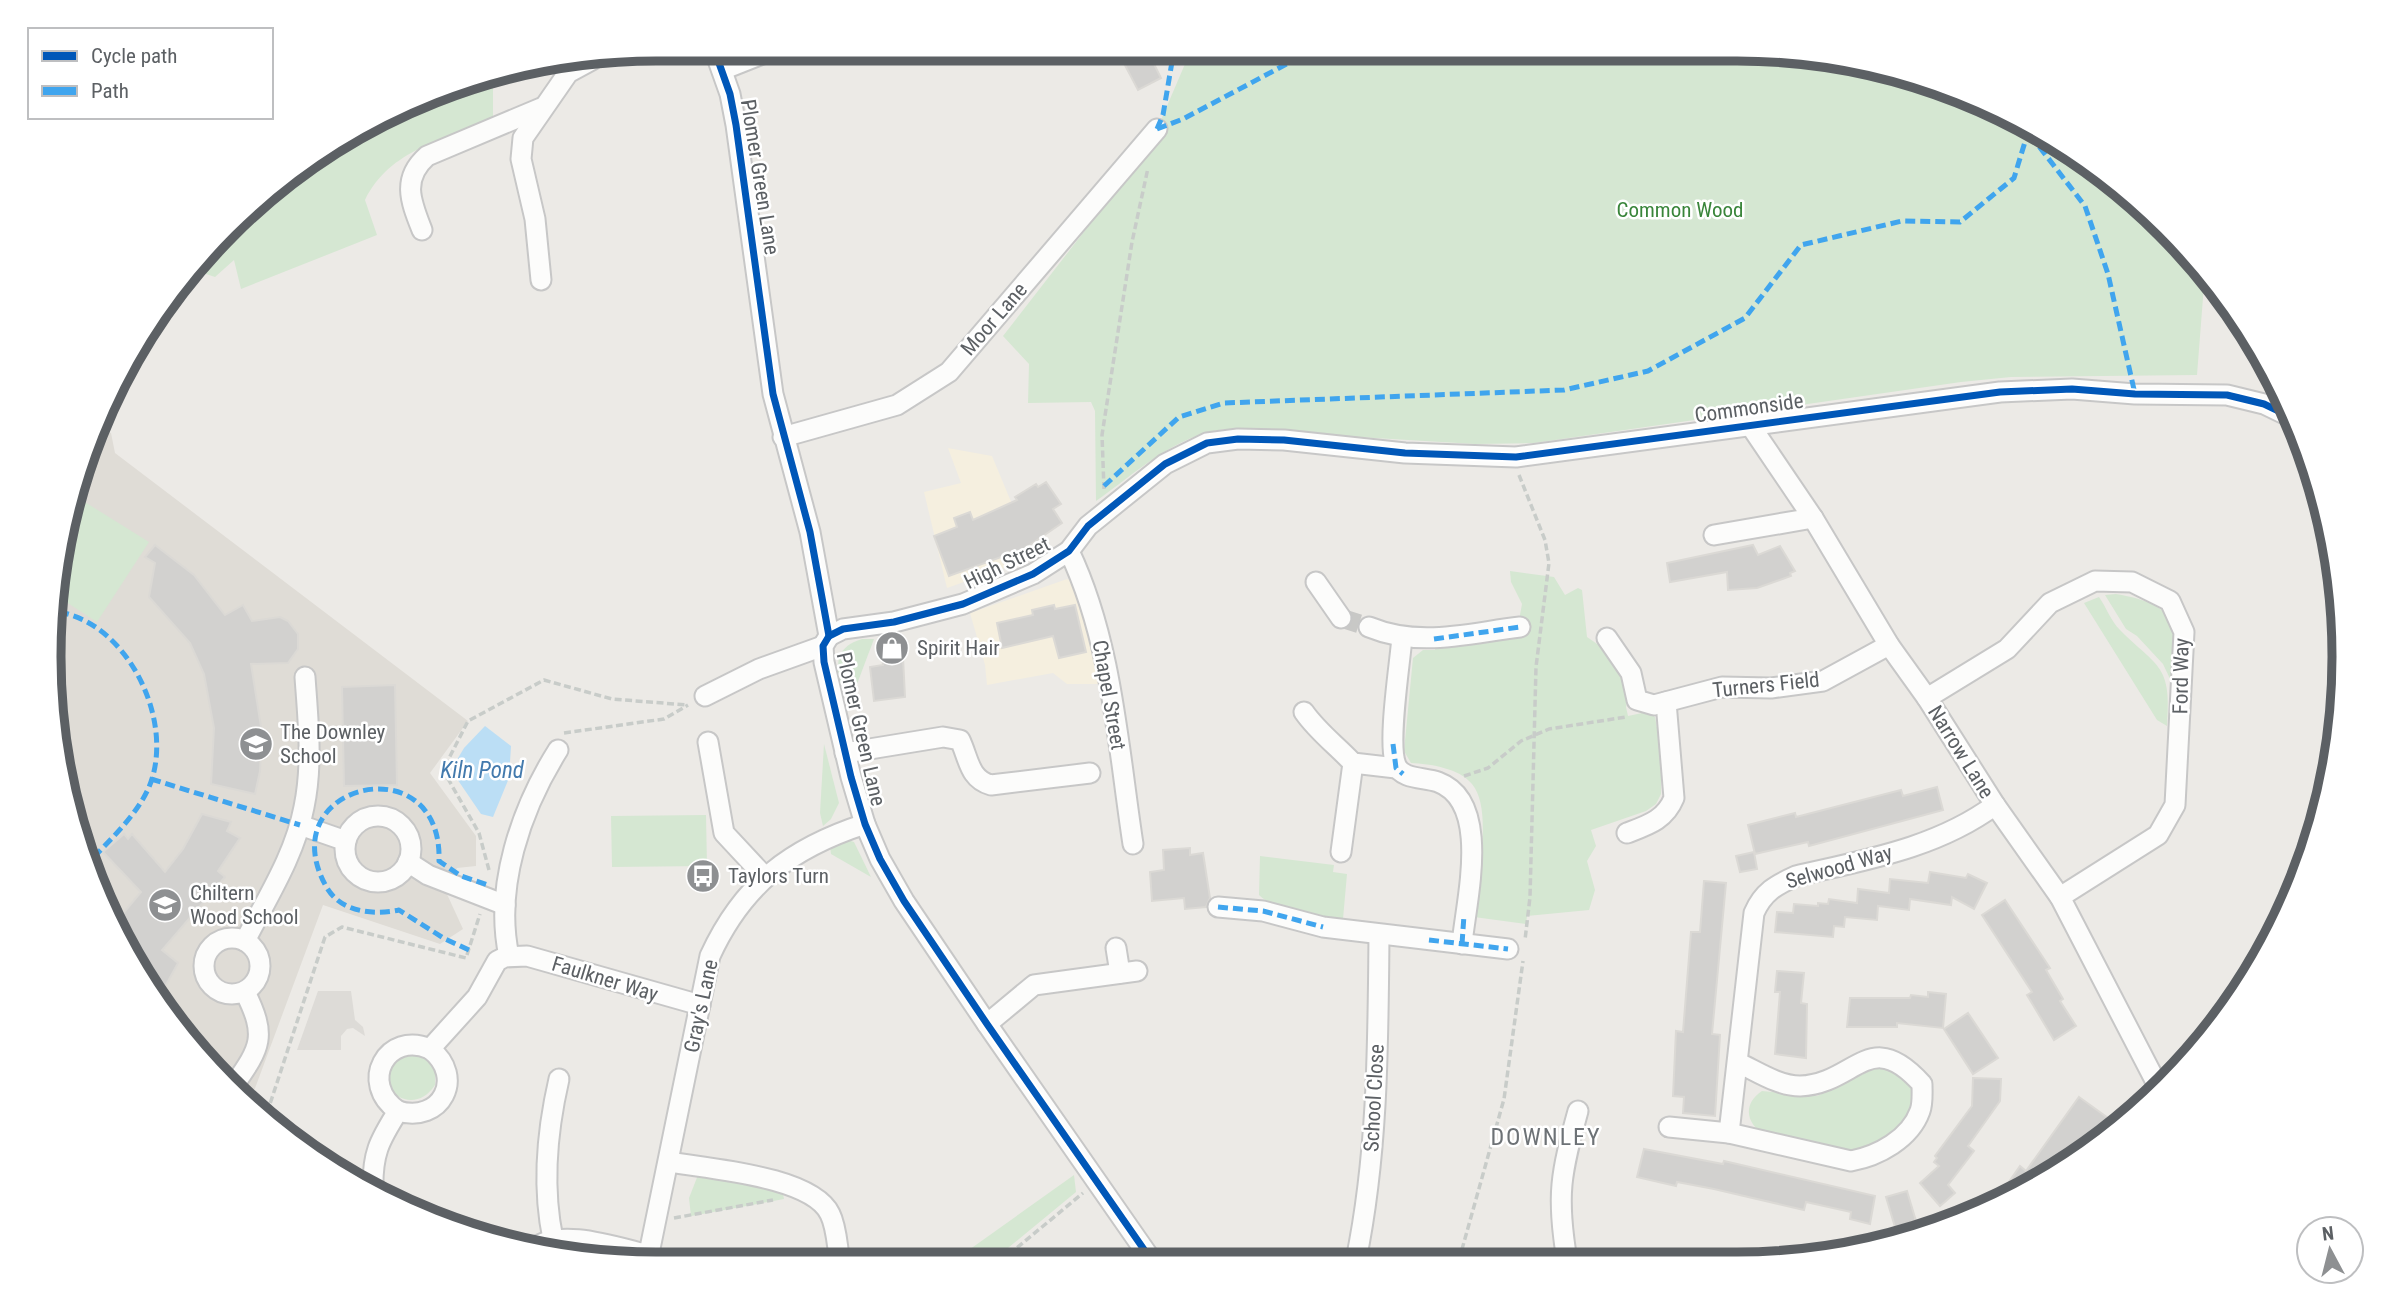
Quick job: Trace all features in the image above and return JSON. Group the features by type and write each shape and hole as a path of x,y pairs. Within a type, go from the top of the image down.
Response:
{"street":[{"name":"Plomer Green Lane","path":"719,61 736,125 769,370 783,437 810,532 845,753 865,824 904,901 1146,1252"},
{"path":"722,70 745,61"},
{"path":"541,280 535,219 521,159 523,138 541,108 568,73 581,66"},
{"path":"422,230 408,196 409,184 419,163 427,156 541,108"},
{"name":"Moor Lane","path":"783,437 897,405 948,372 1157,129"},
{"name":"Commonside","path":"1207,443 1238,439 1284,440 1405,453 1510,457 2000,392 2072,389 2136,394 2227,395 2264,404 2278,411"},
{"name":"Narrow Lane","path":"1750,425 1813,518 1889,645 1927,698 1994,805 2060,897 2154,1080"},
{"name":"High Street","path":"696,700 759,669 826,641 843,629 894,622 962,604 1033,575 1069,551 1088,526 1166,464 1207,443"},
{"path":"1714,535 1813,518"},
{"name":"Chapel Street","path":"1069,551 1085,584 1099,635 1133,844"},
{"name":"Ford Way","path":"1927,698 2007,649 2050,603 2095,581 2132,582 2170,601 2184,632 2175,805 2158,835 2060,897"},
{"path":"1316,582 1341,618"},
{"path":"1371,628 1402,638 1434,639 1520,627"},
{"path":"1396,768 1393,744 1402,638"},
{"path":"1607,638 1652,703 1674,798 1668,811 1656,821 1627,833"},
{"name":"Turners Field","path":"1652,703 1723,687 1771,688 1823,681 1889,645"},
{"path":"245,941 279,876 300,825 310,752 304,677"},
{"path":"1304,712 1317,730 1330,739 1353,764 1396,768 1403,774 1443,783 1465,805 1470,820 1471,850 1462,944"},
{"path":"845,753 943,737 960,740 971,770 979,781 991,785 1090,773"},
{"path":"708,741 724,832 765,877"},
{"path":"430,1049 477,997 497,961 509,957 503,920 517,842 529,802 558,750"},
{"path":"1341,852 1353,764"},
{"name":"Selwood Way","path":"1729,1132 1739,1063 1751,924 1760,900 1775,886 1796,877 1938,838 1970,823 1994,805"},
{"path":"371,817 388,818 397,822 408,836 408,862 395,877 376,882 367,880 358,876 347,860 346,841 349,832 362,820 371,817"},
{"name":"Gray's Lane","path":"650,1252 670,1163 710,956 724,925 765,877 781,863 815,842 865,824"},
{"path":"300,825 346,841"},
{"path":"408,862 428,875 505,905"},
{"path":"1218,907 1263,911 1323,928 1508,949"},
{"name":"School Close","path":"1357,1252 1370,1171 1378,1058 1379,935"},
{"path":"226,938 245,941 252,946 260,962 257,980 244,992 235,995 216,991 209,984 203,966 209,948 226,938"},
{"path":"987,1024 1034,985 1128,972 1116,948"},
{"name":"Faulkner Way","path":"509,957 539,959 701,1006"},
{"path":"238,1079 256,1055 261,1034 244,992"},
{"path":"412,1045 430,1049 443,1062 447,1072 442,1099 428,1111 418,1114 398,1111 382,1094 378,1084 384,1060 400,1047 412,1045"},
{"path":"1669,1127 1729,1132 1851,1161 1870,1157 1891,1147 1921,1110 1922,1084 1905,1065 1889,1058 1870,1058 1821,1083 1798,1086 1776,1082 1739,1063"},
{"path":"553,1240 547,1205 548,1144 559,1079"},
{"path":"373,1180 374,1156 398,1111"},
{"path":"1566,1252 1559,1198 1561,1176 1578,1111"},
{"path":"670,1163 765,1179 795,1187 810,1195 830,1212 837,1252"},
{"path":"549,1242 594,1242 620,1250"}],"path":[{"path":"1106,510 1102,435 1132,242 1149,166"},
{"path":"1461,1252 1504,1099 1517,1021 1530,897 1532,736 1536,667 1549,563 1541,529 1510,457"},
{"path":"491,875 479,833 443,770 468,721 544,680 612,699 696,700"},
{"path":"1458,777 1488,768 1521,741 1549,729 1609,721 1652,703"},
{"path":"1012,1252 1097,1181"},
{"path":"657,1217 681,1217 810,1195"}],"shaded area":[{"name":"The Downley School","path":"106,432 111,433 115,453 468,721 430,773 476,836 476,866 457,868 446,892 463,929 440,944 323,905 253,1093 184,1019 141,954 123,920 93,848 73,773 66,734 61,656 66,579 82,502"},
{"path":"948,448 992,456 1034,557 947,588 924,492 961,483"},
{"path":"1067,579 1079,586 1102,684 1067,684 1053,673 987,685 985,665 970,613"},
{"path":"318,991 351,991 355,1020 363,1027 365,1036 353,1028 347,1029 341,1036 341,1050 297,1050"}],"green space":[{"name":"Common Wood","path":"1186,61 1736,61 1814,66 1853,73 1928,93 2000,123 2067,162 2129,209 2204,288 2197,375 2011,377 1961,382 1534,443 1475,444 1225,429 1189,439 1173,447 1096,501 1095,411 1091,402 1028,403 1029,364 1003,336 1149,148"},
{"path":"493,85 493,120 420,148 389,169 376,183 365,200 377,235 241,289 234,260 215,277 202,273 264,209 294,184 359,141 393,123 465,93"},
{"path":"82,501 149,542 97,622 64,601 73,540"},
{"path":"1510,571 1554,577 1565,595 1578,588 1582,590 1587,637 1603,648 1630,687 1626,707 1628,716 1647,712 1655,717 1661,749 1661,794 1656,804 1646,811 1591,830 1596,846 1587,861 1595,890 1589,910 1527,916 1526,924 1474,917 1483,829 1478,796 1472,784 1460,774 1435,766 1411,763 1404,751 1413,658 1423,650 1435,650 1436,646 1516,637 1522,604 1511,582"},
{"path":"2116,594 2153,604 2170,621 2175,646 2172,683 2163,664 2137,636 2126,629 2105,595"},
{"path":"2099,597 2117,626 2160,669 2167,690 2167,726 2157,720 2084,603"},
{"path":"862,639 874,639 854,692 849,693 840,683 838,661 843,650"},
{"path":"824,744 839,803 831,819 823,826 820,813"},
{"path":"706,815 707,866 612,867 611,816"},
{"path":"848,840 854,842 871,877 831,854 830,846"},
{"path":"1260,856 1334,865 1333,872 1347,874 1343,919 1299,914 1268,902 1259,895"},
{"path":"417,1050 436,1067 435,1085 430,1092 418,1099 404,1099 392,1092 387,1085 389,1061"},
{"path":"1890,1066 1915,1081 1914,1118 1860,1155 1766,1135 1754,1126 1751,1120 1751,1102 1762,1091 1817,1096 1878,1067"},
{"path":"698,1175 782,1189 784,1199 691,1216 689,1198"},
{"path":"1074,1175 1076,1192 1003,1252 966,1252"}],"water":[{"name":"Kiln Pond","path":"485,726 511,746 509,778 493,817 481,814 451,770 464,748"}],"building":[{"path":"1123,61 1152,61 1161,78 1138,90"},
{"path":"1046,482 1061,504 1053,509 1062,523 1027,547 1029,552 1004,563 1001,557 949,576 934,536 957,527 954,518 970,512 973,520 1017,500 1015,497 1036,484 1038,487"},
{"name":"The Downley School","path":"155,545 194,575 225,615 243,605 252,621 280,617 288,621 298,634 298,649 288,663 251,664 262,733 260,771 255,794 211,784 214,728 204,674 190,643 149,597 155,563 145,557"},
{"path":"1753,545 1758,555 1780,546 1795,571 1790,573 1791,576 1757,588 1728,590 1727,572 1670,582 1667,563"},
{"path":"1054,605 1055,609 1075,605 1086,652 1059,658 1053,636 1002,648 997,623 1033,615 1032,610"},
{"path":"902,638 905,697 874,701 870,667 883,665 880,640"},
{"path":"395,685 397,785 344,786 342,687"},
{"path":"1937,787 1943,810 1809,846 1808,842 1755,854 1748,825 1795,813 1796,817 1901,790 1903,796"},
{"name":"Chiltern Wood School","path":"202,814 231,822 227,831 240,838 218,871 225,877 162,950 178,963 164,989 121,916 141,892 103,852 124,834 128,839 132,834 165,872 183,849"},
{"path":"1190,848 1190,855 1203,853 1210,898 1206,907 1185,909 1184,898 1152,901 1150,872 1164,870 1163,850"},
{"path":"1754,852 1757,869 1740,872 1736,856"},
{"path":"1930,872 1966,878 1968,874 1987,883 1974,909 1952,897 1951,905 1910,899 1909,910 1878,906 1877,920 1845,917 1844,927 1834,926 1833,937 1775,932 1777,912 1793,913 1794,904 1818,906 1818,903 1828,904 1829,899 1857,903 1858,889 1889,893 1890,879 1928,883"},
{"path":"1704,881 1726,883 1712,1034 1720,1035 1715,1116 1683,1113 1684,1097 1673,1096 1676,1031 1683,1032 1691,932 1700,932"},
{"path":"2005,900 2050,968 2046,970 2063,999 2060,1001 2076,1026 2054,1040 2027,995 2032,992 1982,915"},
{"path":"1777,971 1804,973 1801,1003 1807,1004 1806,1058 1775,1054 1780,992 1775,992"},
{"path":"1928,992 1946,994 1943,1028 1897,1023 1897,1027 1847,1027 1850,998 1910,998 1911,995 1928,997"},
{"path":"1968,1013 1998,1058 1973,1074 1944,1029"},
{"path":"1973,1078 2001,1079 2000,1101 1968,1146 1974,1151 1948,1185 1955,1193 1940,1206 1920,1183 1939,1166 1934,1162 1937,1158 1935,1156 1972,1106"},
{"path":"2079,1097 2108,1118 2099,1129 2067,1151 2005,1187 2020,1166 2026,1171"},
{"path":"1644,1149 1723,1164 1724,1161 1875,1196 1870,1224 1850,1219 1851,1212 1806,1202 1804,1210 1714,1189 1677,1182 1676,1186 1637,1177"},
{"path":"1907,1191 1916,1221 1895,1227 1886,1197"}],"tunnel":[{"path":"1341,618 1369,627"}],"marked path":[{"path":"1157,129 1163,115 1172,61"},
{"path":"1157,129 1183,119 1292,61"},
{"path":"1104,486 1179,417 1224,403 1564,390 1648,371 1745,318 1801,245 1902,221 1960,222 2014,178 2026,137"},
{"path":"2036,142 2085,206 2108,274 2135,394"},
{"path":"63,613 84,620 106,635 125,656 140,680 151,707 156,734 156,762 149,787 138,807 96,855"},
{"path":"1434,639 1520,627"},
{"path":"1393,744 1396,768 1403,774"},
{"path":"151,779 300,825"},
{"path":"469,950 445,939 399,910 369,912 341,903 327,888 315,852 320,823 337,802 362,791 390,790 415,800 433,824 439,861 461,876 488,885"},
{"path":"1218,907 1263,911 1323,927"},
{"path":"1462,944 1464,915"},
{"path":"1429,940 1508,949"}],"cycle path":[{"path":"718,61 730,94 736,125 773,394 810,532 829,636 823,646 824,662 865,824 880,859 904,901 1146,1252"},
{"path":"829,636 843,629 894,622 963,604 1033,574 1069,551 1088,526 1165,464 1207,443 1238,439 1284,440 1405,453 1516,457 2000,392 2072,389 2135,394 2227,395 2264,404 2278,411"}],"place":[{"name":"Spirit Hair","path":"892,648"},
{"name":"The Downley School","path":"256,744"},
{"name":"Taylors Turn","path":"703,876"},
{"name":"Chiltern Wood School","path":"165,905"}],"district":[{"name":"DOWNLEY","path":"1546,1137"}]}
